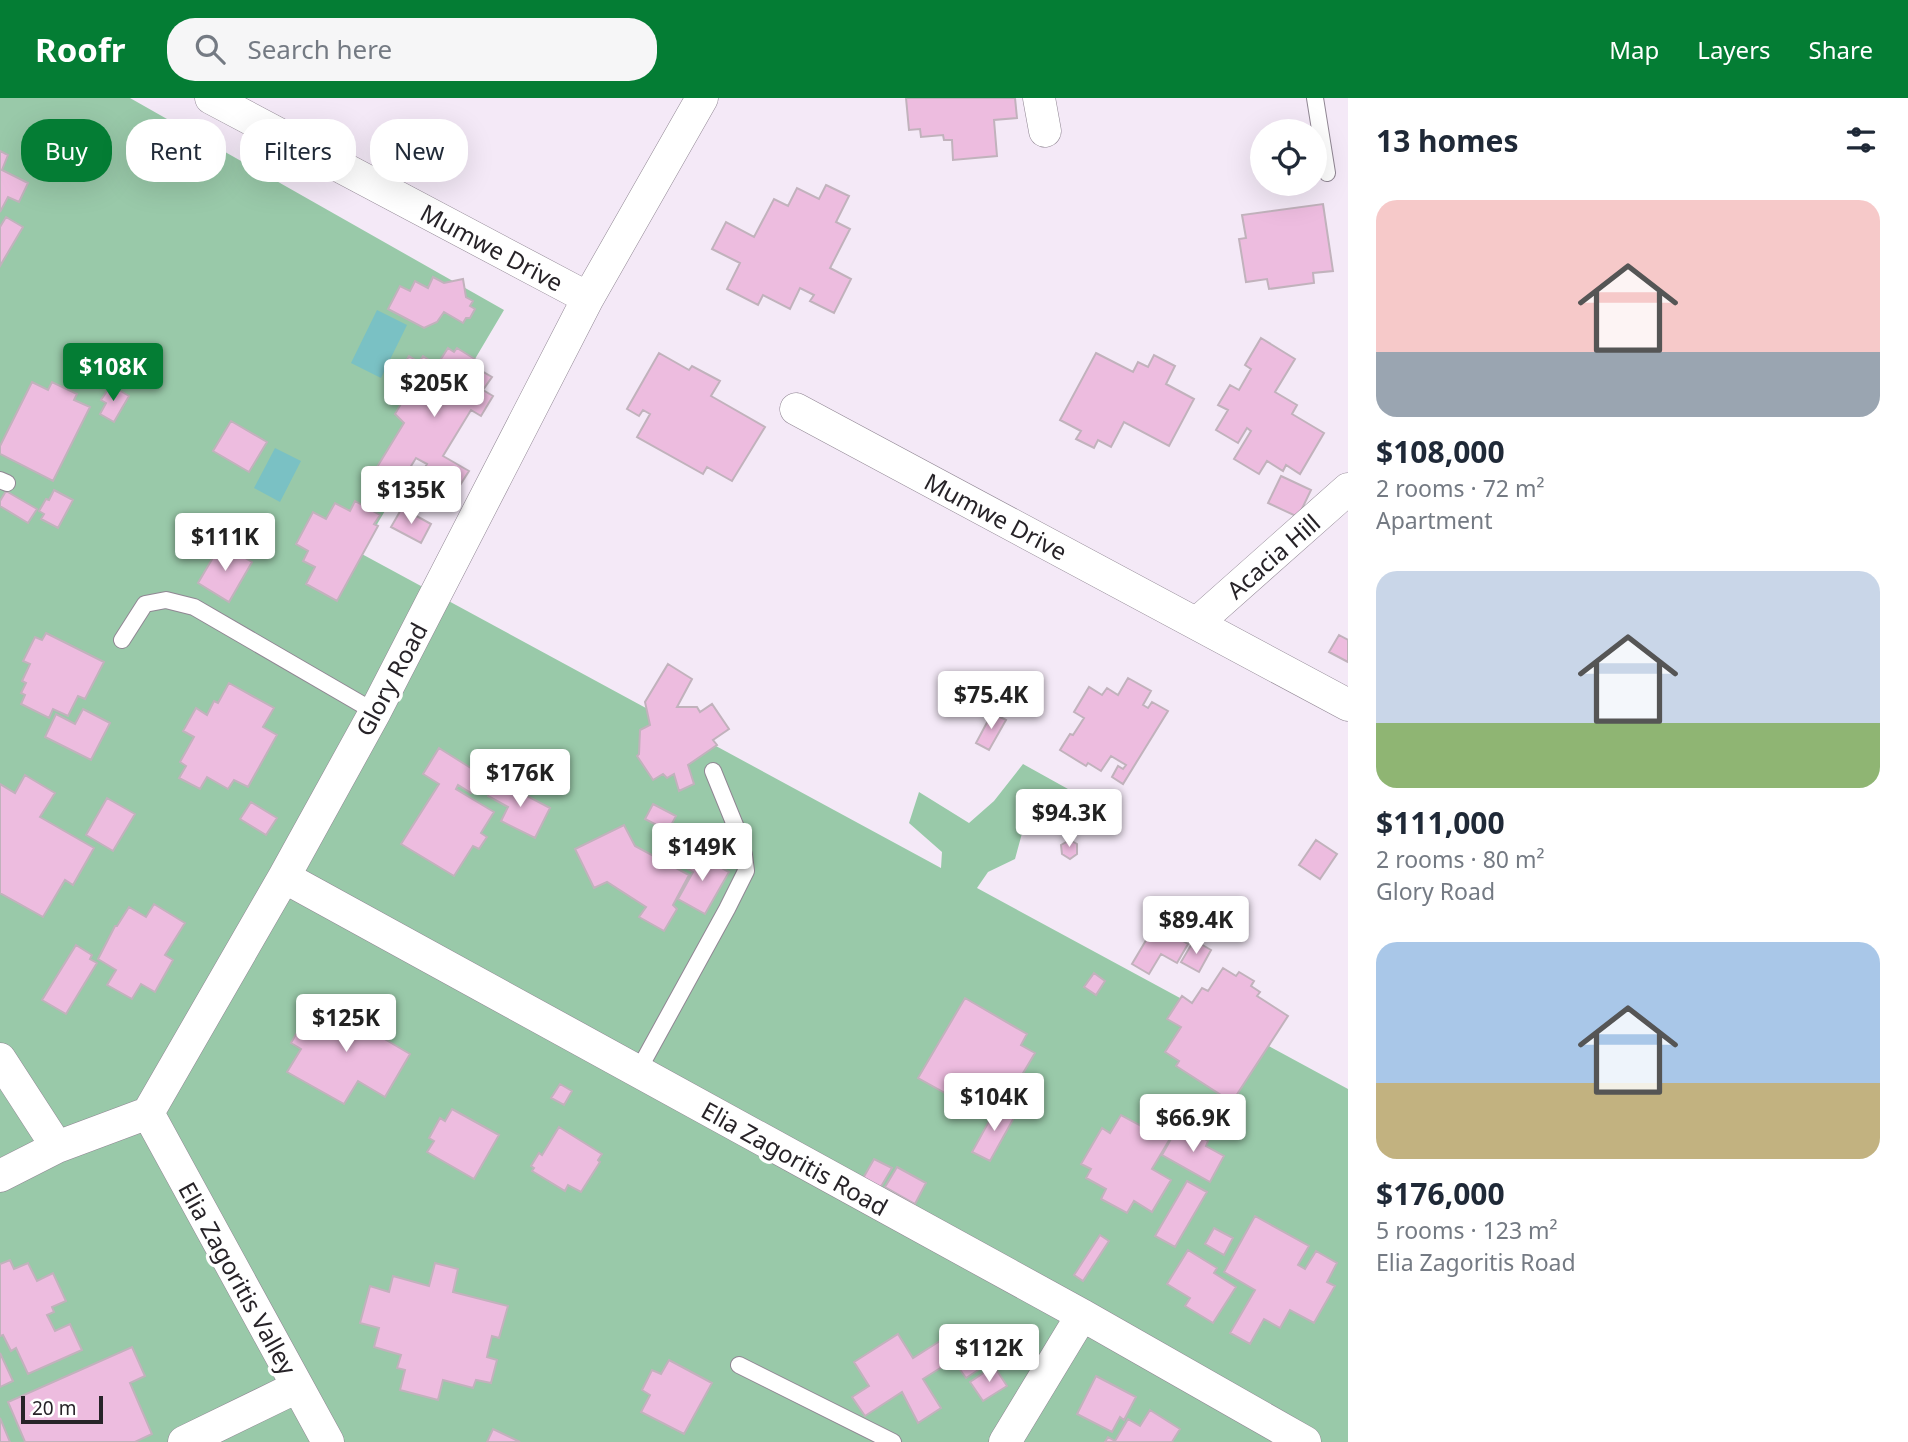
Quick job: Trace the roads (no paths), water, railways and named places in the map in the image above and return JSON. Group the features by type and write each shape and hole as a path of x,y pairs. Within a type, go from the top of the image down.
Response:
{"street":[{"name":"Mumwe Drive","path":"211,98 588,298"},
{"name":"Glory Road","path":"148,1114 284,877 374,712 588,298 702,98"},
{"path":"1040,98 1045,131"},
{"name":"Mumwe Drive","path":"796,409 1348,705"},
{"name":"Acacia Hill","path":"1197,623 1348,489"},
{"name":"Elia Zagoritis Road","path":"284,877 1082,1315 1305,1442"},
{"path":"0,1059 57,1147"},
{"path":"0,1177 57,1147 148,1114"},
{"name":"Elia Zagoritis Valley","path":"148,1114 328,1442"},
{"path":"1006,1442 1082,1315"},
{"path":"184,1442 297,1387"}],"lane":[{"path":"1315,98 1318,119"},
{"path":"122,640 145,604 166,600 194,607 374,712"},
{"path":"638,1071 746,872 737,830 713,771"},
{"path":"739,1364 893,1442"}],"water":[{"path":"377,310 407,325 381,378 351,363"},
{"path":"102,345 140,366 128,389 90,368"},
{"path":"275,448 301,461 280,502 254,488"}]}
